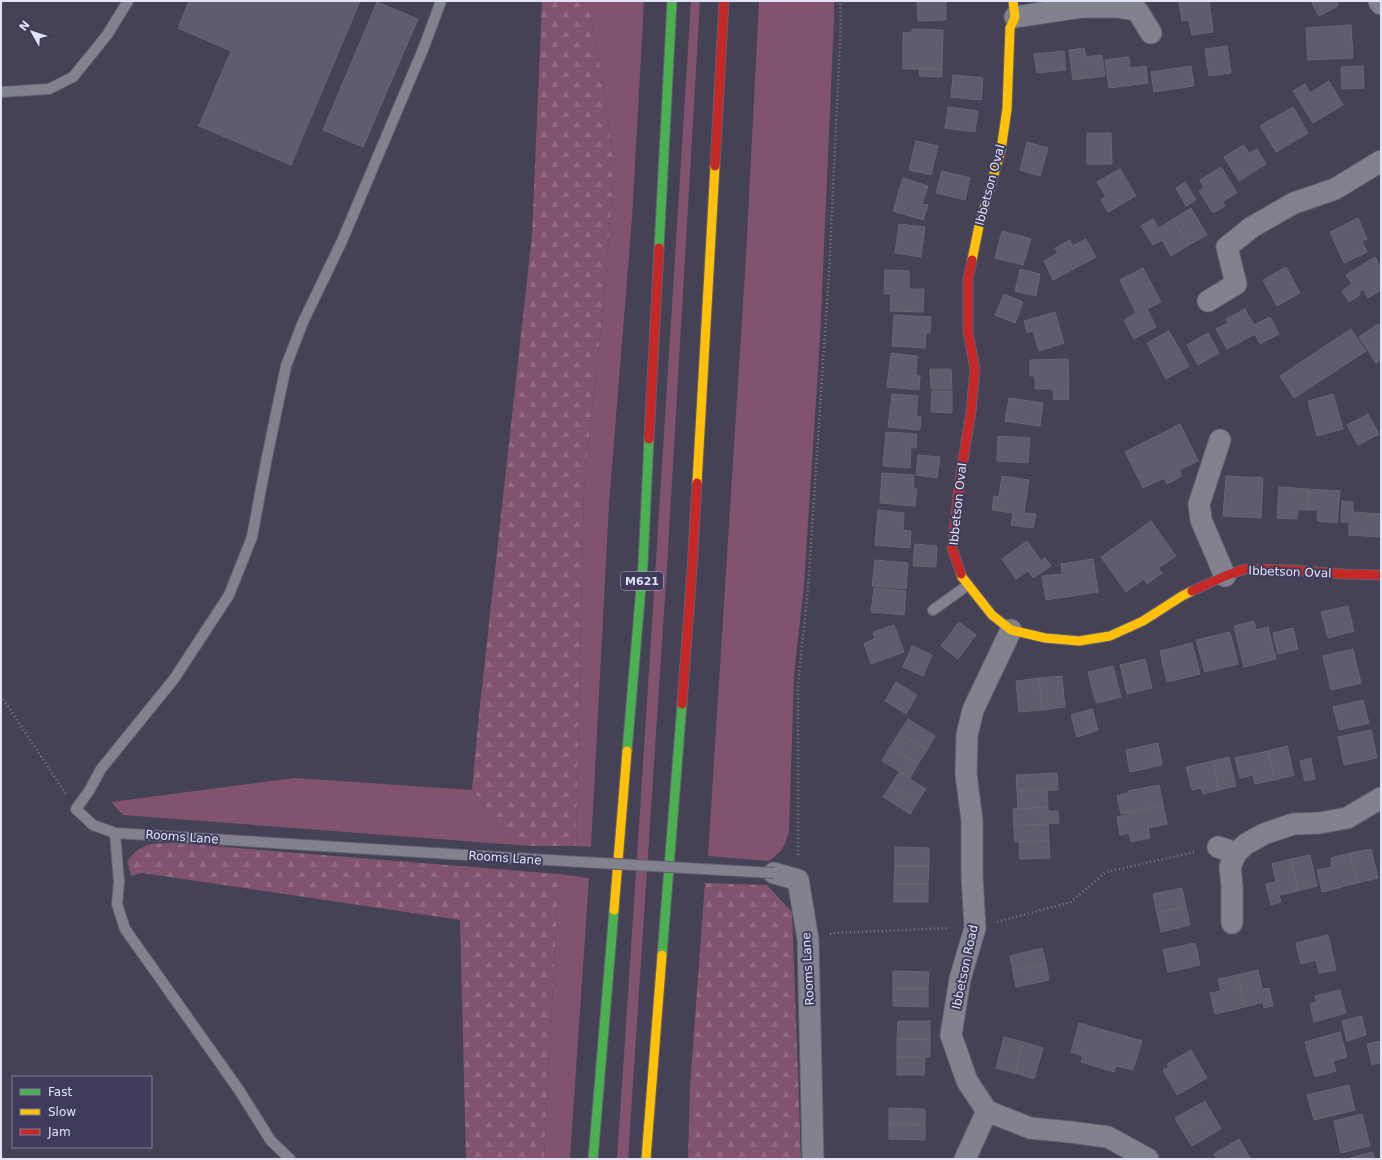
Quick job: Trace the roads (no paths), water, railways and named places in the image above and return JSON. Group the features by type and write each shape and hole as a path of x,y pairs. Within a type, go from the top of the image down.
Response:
{"main road":[{"name":"M621","path":"593,1159 643,564 672,1"},
{"path":"646,1159 692,570 724,1"},
{"name":"Ibbetson Oval","path":"1014,9 1010,28 1007,109 1001,150 979,226 968,279 968,332 975,369 971,412 961,472 952,548 962,577 992,615 1011,630 1045,638 1079,641 1110,636 1143,621 1182,596 1225,576 1245,569 1381,575"}],"street":[{"path":"1014,9 1117,7 1138,10 1151,33"},
{"path":"1208,301 1236,284 1227,247 1239,237 1252,227 1294,203 1335,189 1381,161"},
{"path":"1220,440 1199,504 1201,520 1225,576"},
{"name":"Ibbetson Road","path":"987,1111 967,1081 951,1035 960,979 975,928 972,876 972,821 966,774 967,735 973,710 1011,630"},
{"path":"1232,924 1230,867 1227,850 1246,844 1264,834 1293,824 1319,823 1347,818 1381,798"},
{"name":"Rooms Lane","path":"774,873 798,880 808,939 813,1159"},
{"path":"965,1159 987,1111 1030,1128 1108,1137 1148,1159"}],"lane":[{"path":"1,92 49,90 73,77 107,35 128,1"},
{"name":"Rooms Lane","path":"440,1 424,47 342,242 303,322 286,366 252,537 229,595 174,679 101,770 89,791 76,809 93,825 115,833 774,873"},
{"path":"933,610 968,585"},
{"path":"115,833 119,882 117,904 125,929 239,1090 271,1141 290,1159"}]}
